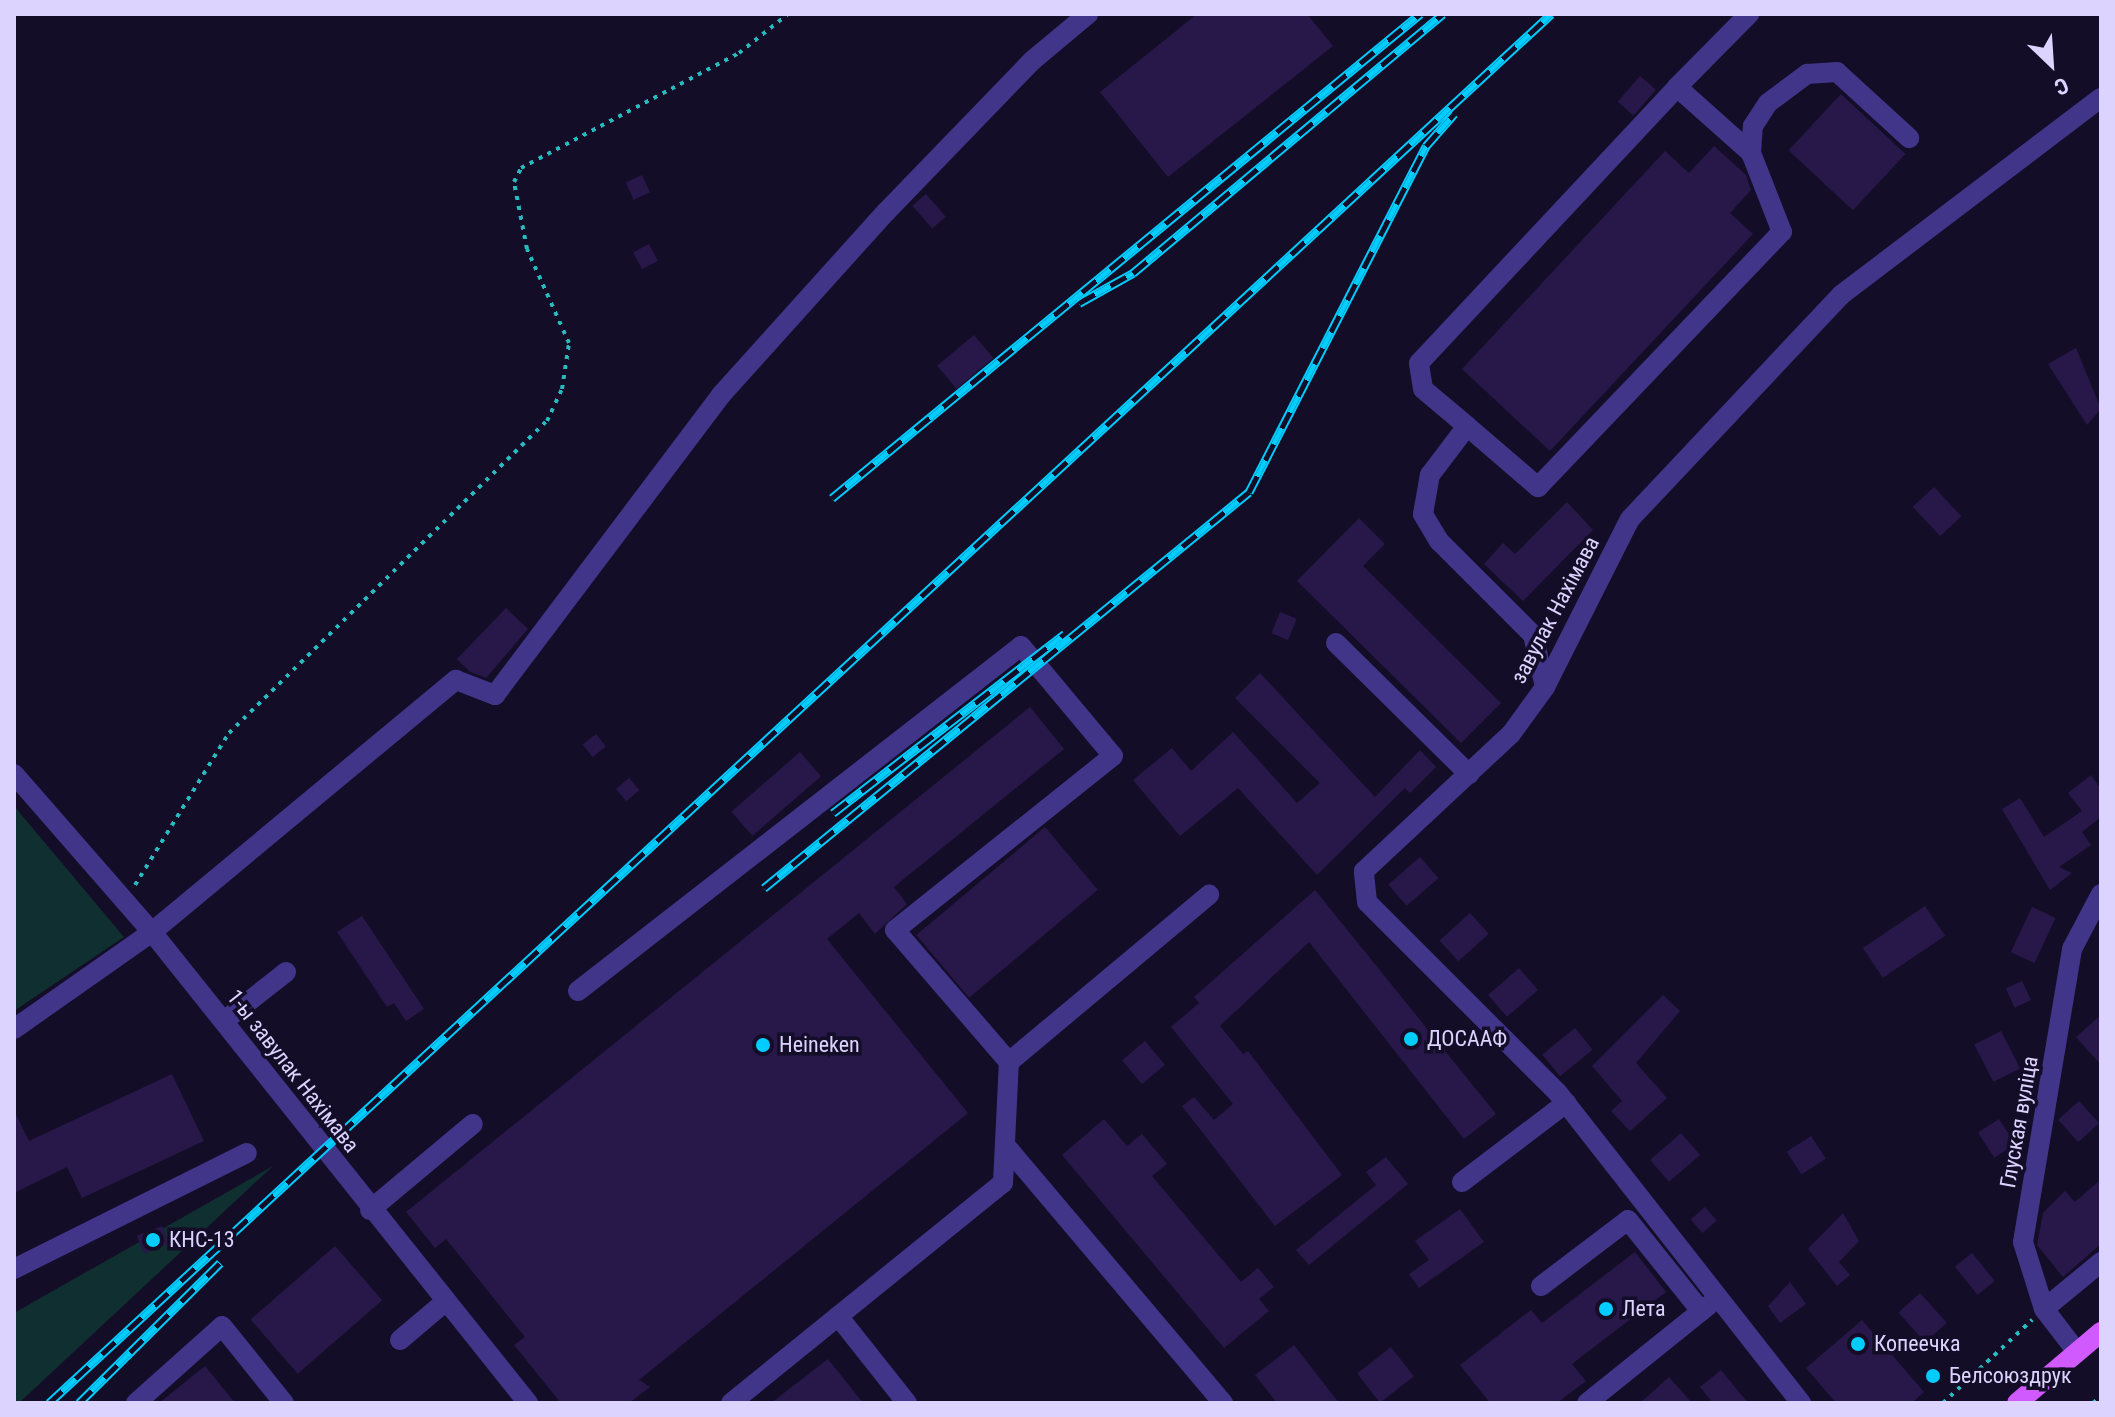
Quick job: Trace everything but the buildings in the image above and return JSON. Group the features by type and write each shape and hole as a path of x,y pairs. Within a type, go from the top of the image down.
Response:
{"main road":[{"path":"2017,1403 2101,1332"}],"street":[{"path":"14,1029 152,932 456,680 495,695 721,395 907,190 1033,60 1088,14"},
{"path":"1749,14 1419,363 1423,389 1538,487 1782,232 1751,153 1753,126 1768,103 1807,74 1837,72 1909,138"},
{"path":"1677,87 1751,153"},
{"name":"завулак Нахімава","path":"1801,1403 1721,1294 1566,1103 1367,902 1361,885 1364,871 1469,774 1545,687 1630,519 1830,306 2101,98"},
{"path":"1467,426 1430,475 1423,514 1439,541 1533,635 1545,687"},
{"path":"1336,643 1469,774"},
{"path":"578,991 1021,646 1113,756 895,930 1009,1062 1003,1183 731,1403"},
{"name":"1-ы завулак Нахімава","path":"14,774 152,932 370,1210 528,1403"},
{"name":"Глуская вуліца","path":"2077,1352 2044,1309 2023,1242 2072,949 2101,894"},
{"path":"1009,1062 1209,895"},
{"path":"224,1021 286,972"},
{"path":"1462,1182 1566,1103"},
{"path":"370,1210 473,1124"},
{"path":"1005,1145 1223,1403"},
{"path":"14,1269 247,1153"},
{"path":"1541,1286 1628,1220 1701,1311"},
{"path":"2044,1309 2101,1262"},
{"path":"1587,1403 1721,1294"},
{"path":"400,1340 445,1302"},
{"path":"838,1316 907,1403"},
{"path":"136,1403 222,1326 284,1403"}],"path":[{"path":"126,901 229,733 547,421 562,389 569,343 527,249 514,182 521,168 739,53 788,14"},
{"path":"1943,1403 2044,1309"},
{"path":"2093,1403 2101,1396"}],"green space":[{"path":"14,806 124,937 14,1011"},
{"path":"273,1166 19,1403 14,1403 14,1313"}],"railway":[{"path":"832,498 1420,14"},
{"path":"1079,303 1133,273 1443,14"},
{"path":"49,1403 1551,14"},
{"path":"764,888 1249,492 1426,146 1454,114"},
{"path":"833,813 1065,634"},
{"path":"79,1403 220,1263"}],"place":[{"name":"ДОСААФ","path":"1411,1039"},
{"name":"Heineken","path":"763,1045"},
{"name":"КНС-13","path":"153,1240"},
{"name":"Лета","path":"1606,1309"},
{"name":"Копеечка","path":"1858,1344"},
{"name":"Белсоюздрук","path":"1933,1376"}]}
